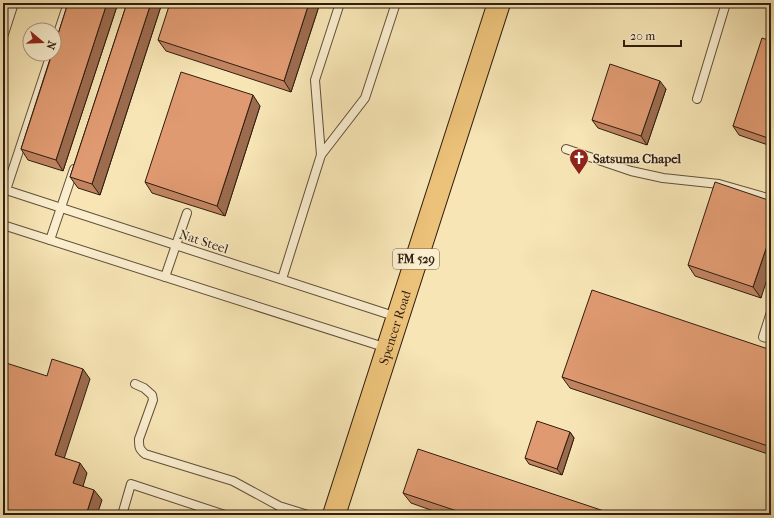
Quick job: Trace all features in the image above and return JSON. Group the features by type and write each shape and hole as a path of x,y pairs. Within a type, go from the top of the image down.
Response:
{"main road":[{"name":"Spencer Road","path":"334,515 499,3"}],"lane":[{"path":"3,38 14,3"},
{"path":"62,22 68,3"},
{"path":"321,155 315,80 340,3"},
{"path":"282,279 321,155 365,98 396,3"},
{"path":"697,99 726,3"},
{"path":"4,189 48,62"},
{"path":"566,149 631,172 663,178 719,184 771,199"},
{"path":"50,240 77,162"},
{"name":"Nat Steel","path":"4,189 398,317"},
{"path":"165,277 187,213"},
{"path":"3,225 388,348"},
{"path":"771,312 763,337 771,339"},
{"path":"136,384 144,388 152,395 152,400 139,439 140,450 145,454 233,482 274,503 308,515"},
{"path":"122,515 132,484 225,515"}],"building":[{"path":"68,3 107,3 56,160 21,149 49,62 62,62 62,22"},
{"path":"127,3 151,3 92,184 70,177"},
{"path":"170,3 309,3 284,81 158,40"},
{"path":"762,38 771,41 771,139 733,126"},
{"path":"610,64 660,81 641,136 592,120"},
{"path":"181,72 253,95 217,206 145,182"},
{"path":"715,182 771,201 771,234 753,287 688,265"},
{"path":"592,290 771,350 771,447 562,377"},
{"path":"52,359 83,369 55,455 80,463 73,483 94,490 86,515 3,515 3,362 47,376"},
{"path":"537,421 570,432 557,469 525,458"},
{"path":"418,449 616,515 469,515 403,493"}],"place":[{"name":"Satsuma Chapel","path":"579,175"}]}
